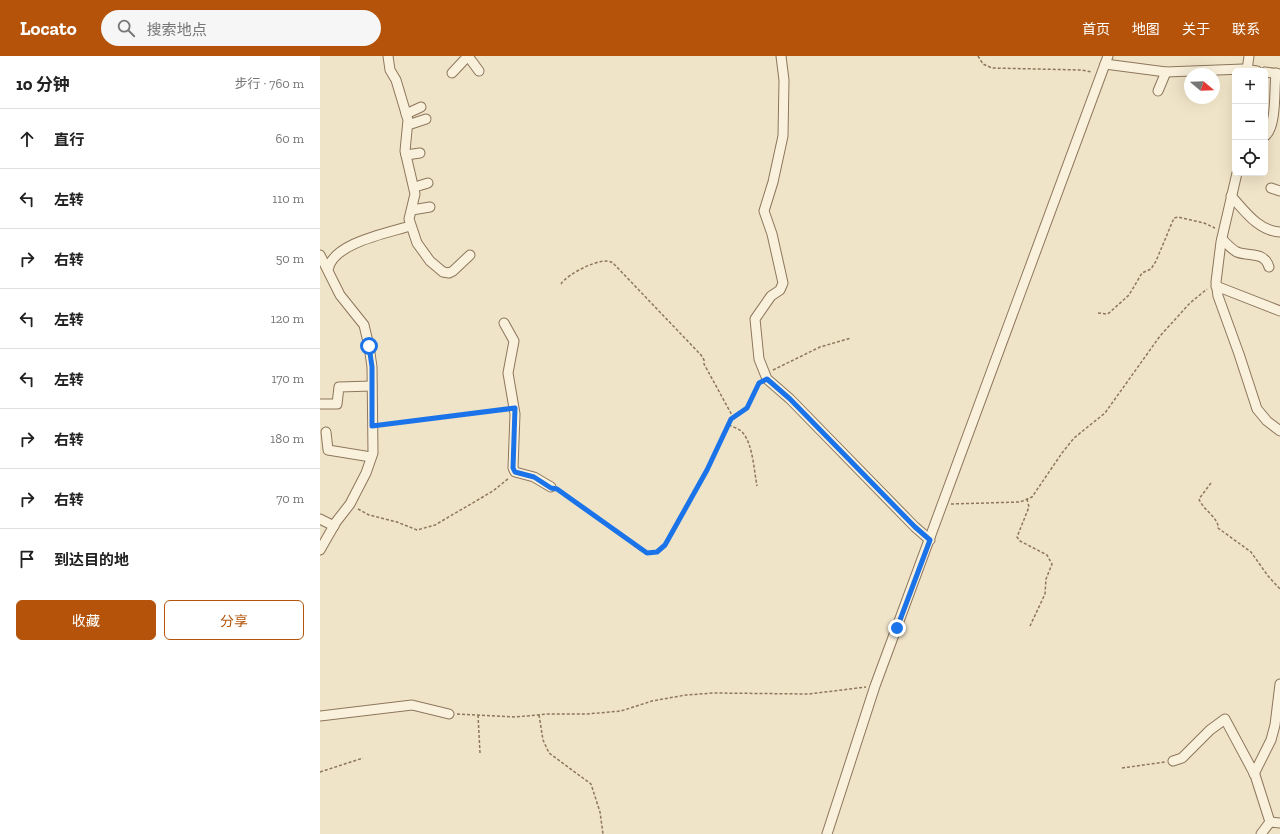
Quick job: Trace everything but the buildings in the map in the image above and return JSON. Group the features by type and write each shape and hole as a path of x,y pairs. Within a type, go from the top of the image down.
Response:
{"street":[{"path":"388,56 390,70 396,80 408,125 406,155 414,187 412,210 409,219 410,226 422,252 444,272 449,273 453,271 470,255"},
{"path":"452,73 468,56 479,71"},
{"path":"781,56 784,80 783,136 773,182 764,211 772,234 783,283 780,290 771,296 755,319 759,359 767,379 790,399 915,527 930,540"},
{"path":"1247,68 1249,56"},
{"path":"826,834 875,686 1107,60 1166,72 1232,70"},
{"path":"1158,91 1166,72"},
{"path":"1268,72 1278,74 1272,123 1268,134"},
{"path":"406,114 421,108"},
{"path":"408,125 426,119"},
{"path":"406,155 420,153"},
{"path":"1236,176 1223,236 1216,286 1220,303 1257,409 1266,421 1280,431"},
{"path":"414,187 428,183"},
{"path":"1231,196 1245,212 1262,226 1273,232 1280,232"},
{"path":"412,210 430,206"},
{"path":"325,268 334,256 351,246 372,237 410,226"},
{"path":"1223,236 1237,252 1263,257 1268,264 1276,258"},
{"path":"320,255 325,268 340,295 364,325 369,346 372,386 371,457 366,473 349,504 320,550"},
{"path":"1216,286 1280,311"},
{"path":"504,323 514,341 508,373 515,408 513,468 515,472 534,477 551,488"},
{"path":"320,404 337,404 339,386 372,386"},
{"path":"326,432 328,450 371,457"},
{"path":"320,519 334,526"},
{"path":"1254,774 1271,740 1275,725 1280,684"},
{"path":"320,716 412,705 449,714"},
{"path":"1173,761 1182,758 1210,730 1225,719 1254,774 1270,822"},
{"path":"1270,822 1280,823"},
{"path":"1261,834 1270,822"}],"path":[{"path":"978,56 983,64 992,68 1081,70 1101,76"},
{"path":"1098,313 1109,313 1129,295 1142,273 1151,269 1156,261 1174,218 1178,217 1204,223 1223,236"},
{"path":"561,284 574,273 594,264 606,260 613,263 701,355 704,360 704,364 733,417"},
{"path":"943,503 957,505 1001,504 1020,502 1027,499 1037,491 1062,453 1074,438 1105,413 1152,346 1174,319 1197,297 1208,289 1216,286"},
{"path":"551,488 561,491 640,550 647,553 657,552 665,545 673,533 707,470 733,417 747,408 759,383 767,379 771,371 780,365 820,347 851,338"},
{"path":"372,426 515,408"},
{"path":"729,424 740,430 746,440 755,467 757,486"},
{"path":"349,504 369,515 397,522 417,530 435,525 493,491 515,472"},
{"path":"1211,483 1199,499 1201,506 1217,521 1218,528 1251,552 1268,576 1280,589"},
{"path":"1027,499 1029,507 1017,537 1020,541 1047,555 1052,564 1046,579 1045,594 1030,626"},
{"path":"449,714 515,717 587,714 621,711 652,701 686,695 714,693 808,694 875,686"},
{"path":"478,715 480,753"},
{"path":"539,715 542,740 549,753 591,784 600,812 603,834"},
{"path":"320,772 363,758"},
{"path":"1122,768 1173,761"}],"route":[{"path":"369,346 372,367 372,426 515,408 513,461 513,468 515,472 537,478 539,481 551,488 561,491 608,527 620,534 640,550 647,553 657,552 665,545 673,533 725,436 731,419 747,408 759,383 767,379 790,399 915,527 930,540 897,628"}]}
